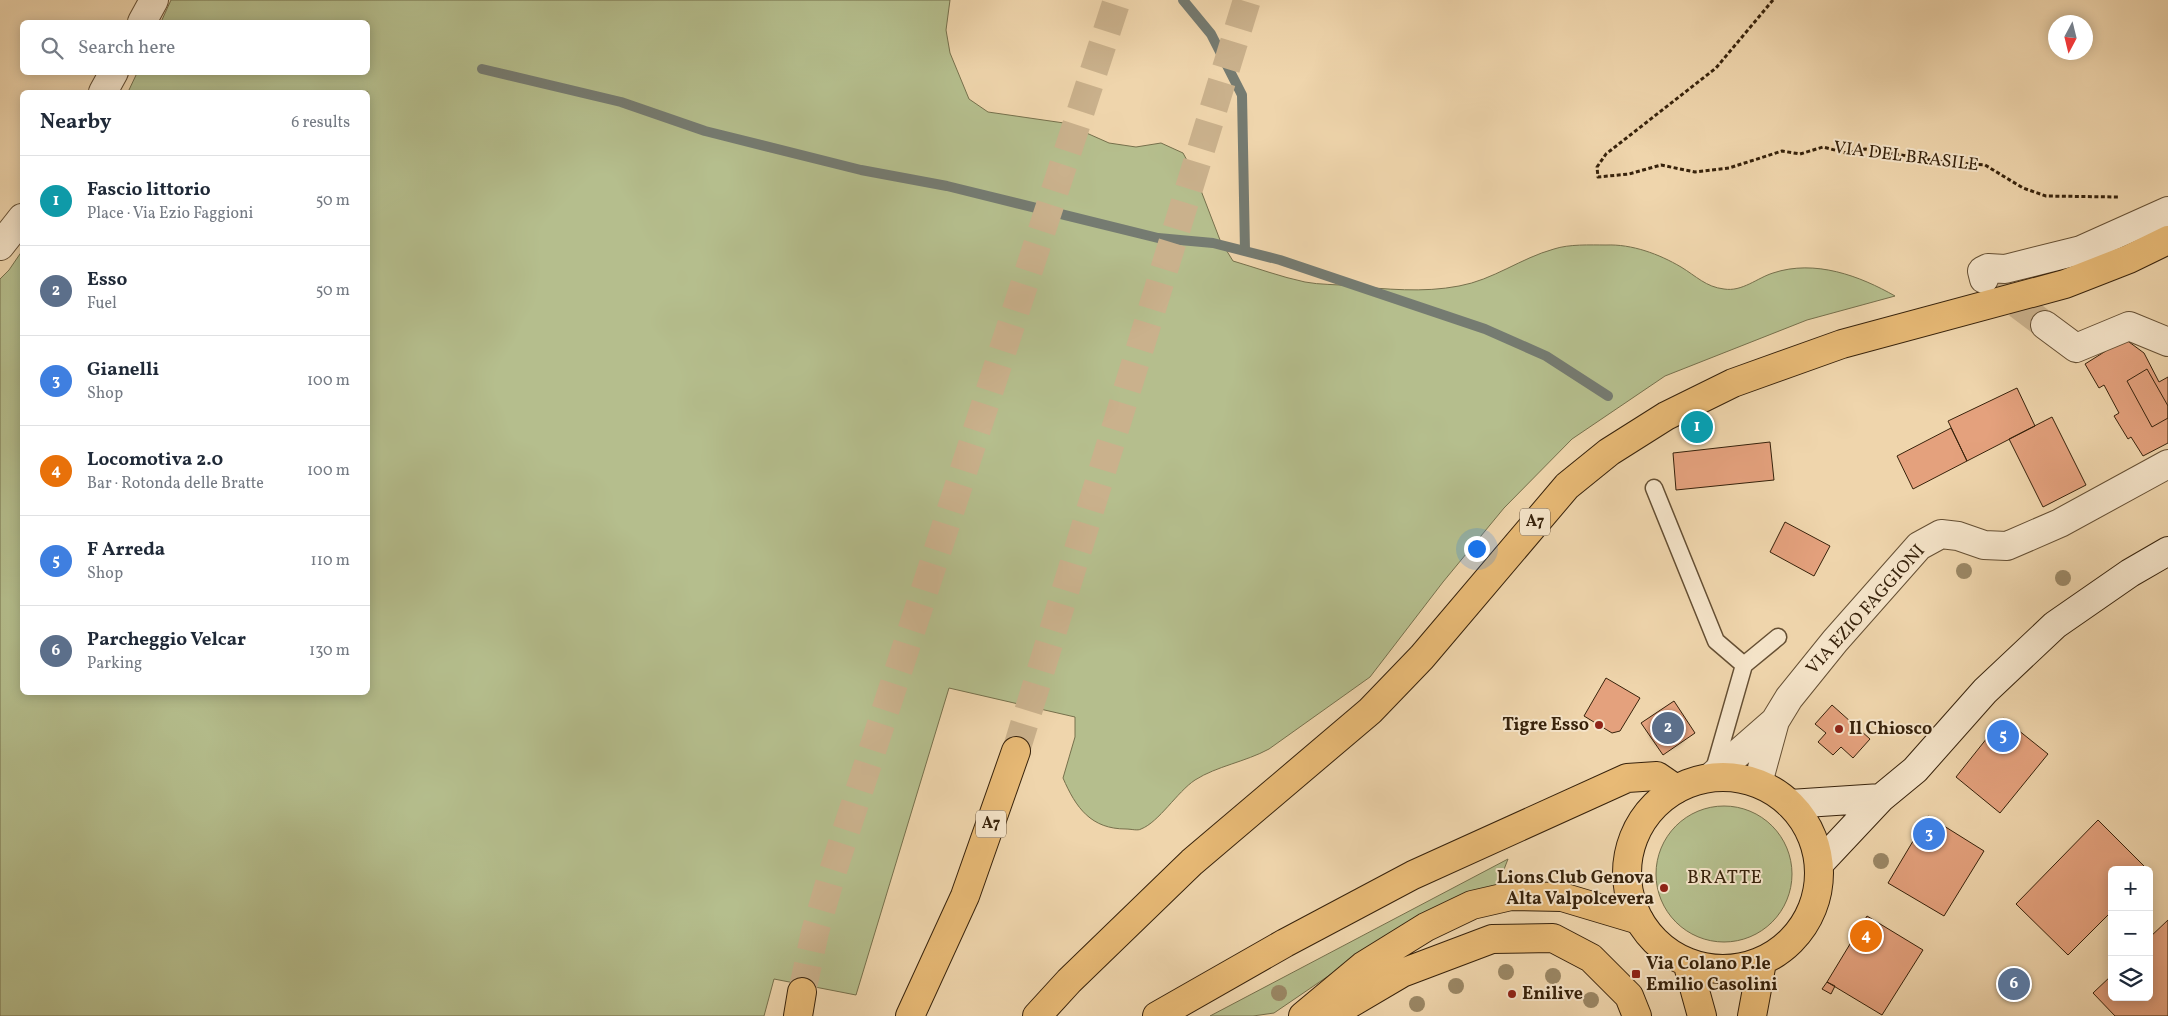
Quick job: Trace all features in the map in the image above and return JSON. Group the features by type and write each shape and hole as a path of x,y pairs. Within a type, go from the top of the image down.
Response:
{"main road":[{"name":"A7","path":"1037,1016 1069,981 1192,862 1370,711 1422,657 1567,486 1609,452 1666,416 1733,383 1842,344 2065,284 2129,259 2168,240"},
{"name":"A7","path":"910,1016 965,896 1016,751"},
{"path":"1157,1016 1276,948 1413,875 1627,778 1657,776 1676,789"},
{"path":"1711,777 1735,777 1758,783 1790,804 1805,822 1814,842 1819,864 1817,894 1807,922 1787,945 1762,962 1738,968 1712,969 1687,962 1659,945 1638,920 1628,892 1627,861 1636,832 1652,808 1676,789 1693,782 1711,777"},
{"path":"1303,1016 1362,966 1426,927 1472,905 1511,896 1562,897 1638,920"},
{"path":"1329,1016 1402,973 1492,939 1553,938 1591,958 1629,996 1637,1016"},
{"path":"1687,962 1702,1016"},
{"path":"1752,1016 1762,962"}],"street":[{"path":"143,20 154,0"},
{"path":"104,90 112,75"},
{"path":"1984,279 1982,271 1988,268 2005,269 2082,250 2168,211"},
{"path":"0,246 20,221"},
{"path":"2045,325 2076,348 2129,326 2168,342"},
{"name":"VIA EZIO FAGGIONI","path":"1711,777 1774,721 1789,698 1835,641 1919,546 1941,534 1958,536 1984,545 2007,546 2060,523 2168,464"},
{"path":"1819,864 1880,798 1915,770 1985,691 2055,625 2130,574 2168,551"},
{"name":"VIA EZIO FAGGIONI","path":"1758,783 1774,721"},
{"path":"1790,804 1880,798"}],"lane":[{"path":"1654,488 1716,641 1744,665"},
{"path":"1711,777 1744,665 1778,637"}],"path":[{"name":"VIA DEL BRASILE","path":"1773,0 1716,68 1606,154 1597,167 1598,178 1630,174 1661,165 1695,172 1729,168 1782,151 1800,154 1822,147 1846,153 1865,149 1944,162 1984,165 2023,188 2046,196 2124,198"}],"green space":[{"path":"171,0 950,0 946,30 950,53 969,99 988,112 1064,123 1109,143 1136,147 1161,143 1183,153 1195,175 1220,240 1233,261 1287,278 1311,283 1391,289 1445,288 1484,279 1530,258 1560,247 1616,245 1635,248 1664,258 1706,284 1718,288 1737,288 1773,273 1805,268 1821,269 1852,276 1895,296 1807,320 1665,376 1572,439 1504,508 1443,582 1370,677 1269,749 1212,771 1195,780 1161,814 1140,830 1114,828 1094,821 1086,815 1073,799 1063,778 1075,737 1075,717 949,688 856,995 774,979 764,1016 0,1016 0,279 20,254 20,695 370,695 370,90 129,90 136,75 370,75 370,20 162,20"},
{"path":"1724,806 1750,811 1772,826 1787,848 1792,874 1787,900 1772,922 1750,937 1724,942 1698,937 1676,922 1661,900 1656,874 1661,848 1676,826 1698,811"},
{"path":"1508,859 1498,885 1381,940 1274,1013 1253,1016 1210,1016"}],"building":[{"path":"2125,339 2144,353 2159,382 2168,377 2168,443 2143,456 2131,437 2128,439 2114,416 2119,413 2104,385 2099,388 2085,364"},
{"path":"2147,369 2168,406 2168,418 2152,427 2127,381"},
{"path":"2017,388 2035,426 1967,461 1948,421"},
{"path":"2052,417 2086,485 2043,507 2009,439"},
{"path":"1951,428 1967,461 1913,489 1897,456"},
{"path":"1770,442 1774,480 1676,490 1673,453"},
{"path":"1785,522 1830,546 1814,576 1770,552"},
{"path":"1606,678 1640,698 1620,731 1612,733 1584,716"},
{"path":"1674,701 1695,733 1663,755 1641,723"},
{"name":"Il Chiosco","path":"1832,705 1870,739 1853,758 1841,747 1833,755 1818,742 1826,733 1815,724"},
{"path":"2003,718 2048,754 2000,813 1956,777"},
{"path":"1928,816 1984,851 1944,916 1888,883"},
{"path":"2098,820 2144,866 2108,866 2108,915 2068,955 2016,904"},
{"path":"1867,916 1923,950 1882,1015 1827,982"},
{"path":"2168,920 2168,1016 2115,1016 2093,993 2108,979 2108,1001 2153,1001 2153,934"},
{"path":"1827,982 1835,986 1831,994 1822,989"}],"waterway":[{"path":"1183,0 1211,34 1242,95 1245,251"},
{"path":"482,69 621,102 705,131 861,170 947,186 1158,238 1213,243 1280,260 1485,329 1546,356 1608,396"}],"tunnel":[{"path":"802,992 815,932 831,877 1117,0"},
{"path":"1016,751 1247,0"},
{"path":"1984,279 2045,325"}],"place":[{"name":"Fascio littorio","path":"1697,427"},
{"name":"Tigre Esso","path":"1599,725"},
{"name":"Esso","path":"1668,728"},
{"name":"Il Chiosco","path":"1839,729"},
{"name":"F Arreda","path":"2003,736"},
{"name":"Gianelli","path":"1929,834"},
{"name":"Lions Club Genova Alta Valpolcevera","path":"1664,888"},
{"name":"Locomotiva 2.0","path":"1866,936"},
{"name":"Via Colano P.le Emilio Casolini","path":"1636,974"},
{"name":"Parcheggio Velcar","path":"2014,984"},
{"name":"Enilive","path":"1512,994"}],"district":[{"name":"BRATTE","path":"1725,878"}]}
